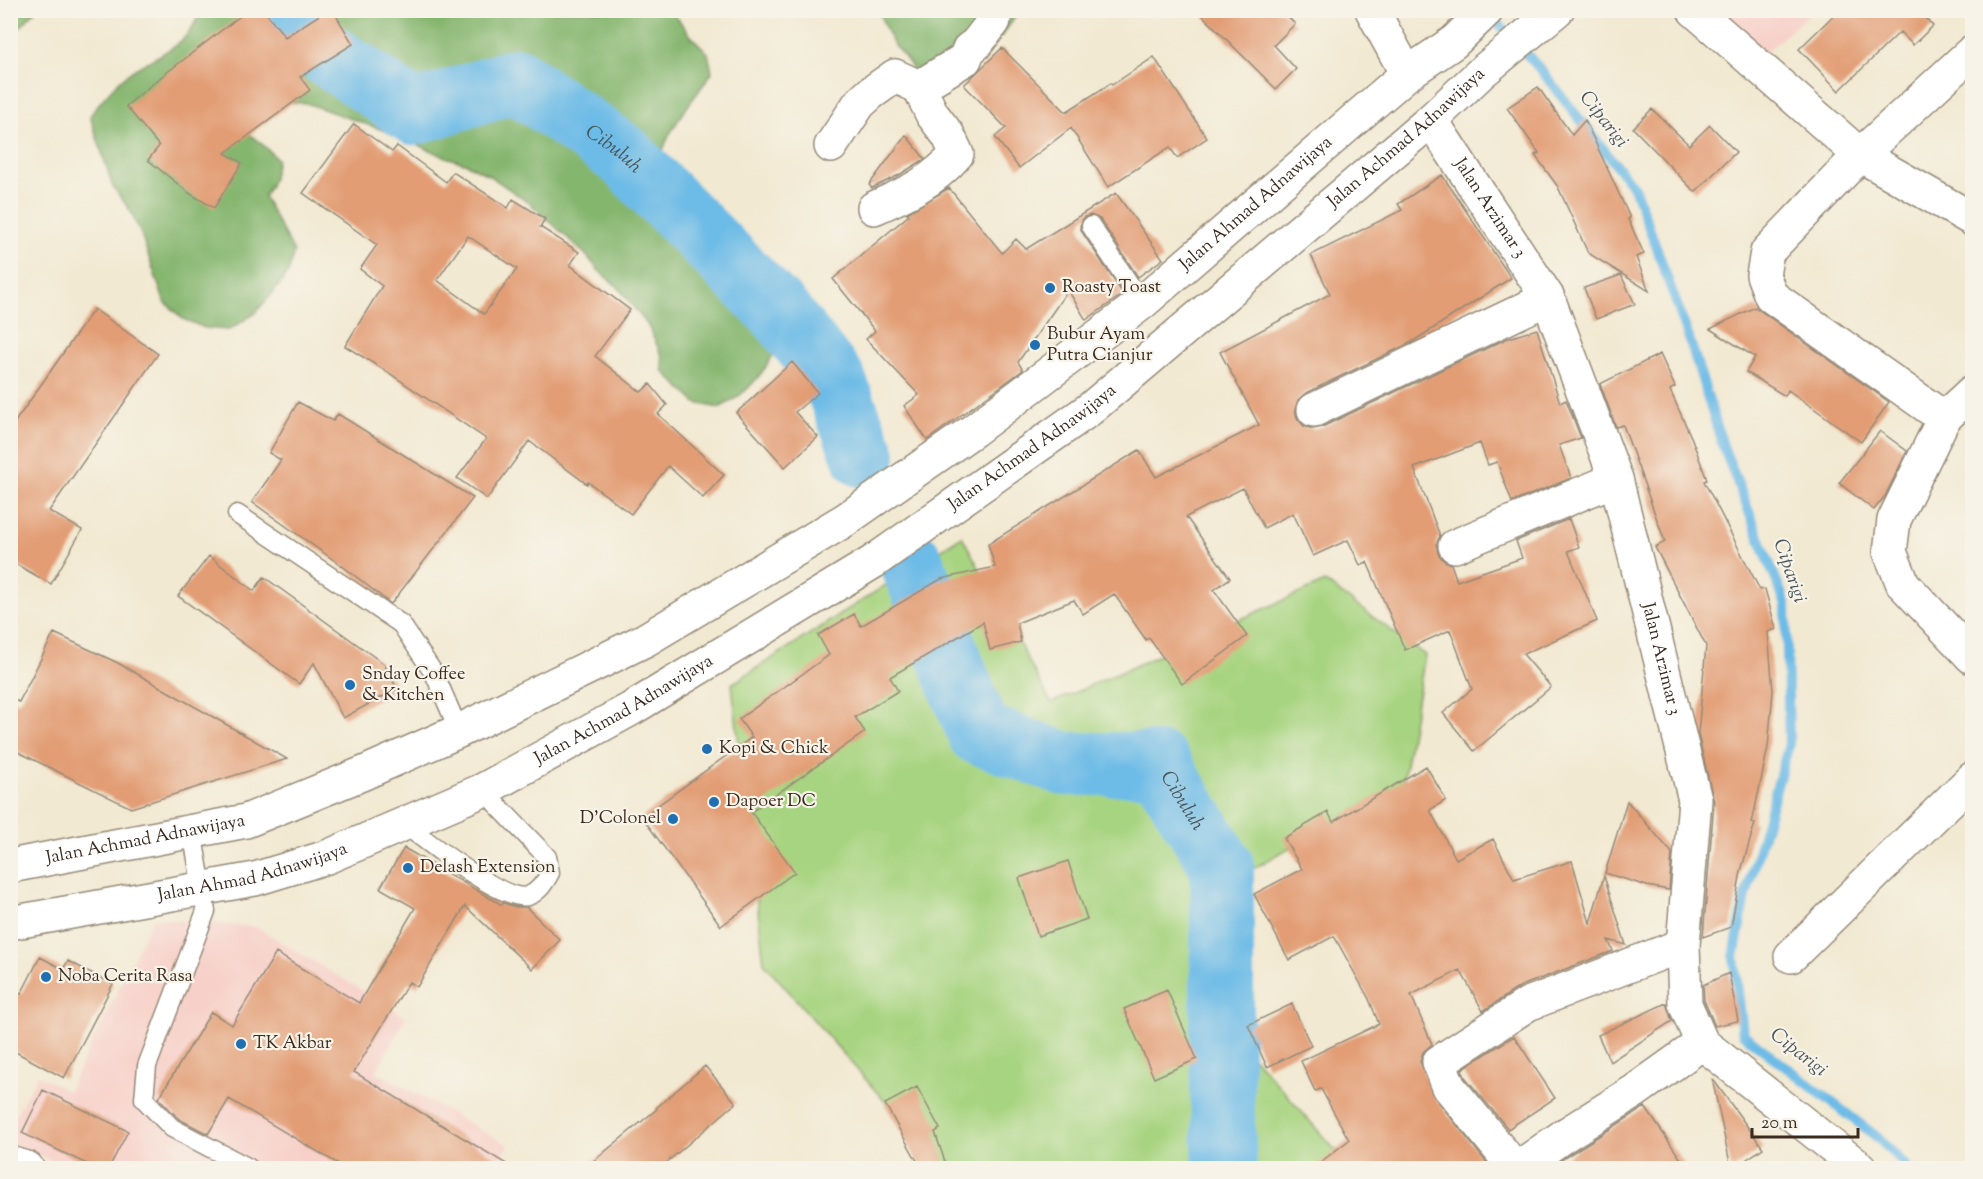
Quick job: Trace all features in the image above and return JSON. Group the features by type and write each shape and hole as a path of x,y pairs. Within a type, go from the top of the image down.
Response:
{"street":[{"path":"919,87 965,58 969,49 976,44 994,21 988,10"},
{"path":"1372,10 1430,58 1471,83"},
{"path":"1430,58 1487,10"},
{"path":"1694,10 1860,154 1972,219"},
{"name":"Jalan Achmad Adnawijaya","path":"483,790 631,709 873,562 1090,409 1556,11"},
{"path":"1944,418 1771,296 1762,275 1767,252 1860,154 1972,52"},
{"name":"Jalan Ahmad Adnawijaya","path":"974,430 1143,303 1430,58"},
{"path":"831,146 859,104 895,76 919,87 932,114 948,135 957,154 943,171 902,196 874,208"},
{"name":"Jalan Arzimar 3","path":"1431,120 1548,298 1616,479 1695,800 1683,945 1684,1004 1702,1043 1860,1168"},
{"path":"1314,410 1548,298"},
{"path":"1972,392 1944,418 1894,520 1890,552 1903,584 1972,657"},
{"name":"Jalan Achmad Adnawijaya","path":"10,866 246,821 459,731 645,640 845,520 974,430"},
{"path":"1455,546 1616,479"},
{"path":"793,552 819,594"},
{"path":"1791,956 1972,778"},
{"name":"Jalan Ahmad Adnawijaya","path":"10,923 255,879 327,857 483,790"},
{"path":"1683,945 1528,1004 1439,1062 1449,1087 1517,1168 1635,1091 1702,1043"},
{"path":"10,1163 27,1168"}],"lane":[{"path":"1091,226 1143,303"},
{"path":"237,514 401,624 435,675 459,731"},
{"path":"404,824 486,883 527,896 543,887 550,873 547,857 483,790"},
{"path":"192,831 206,911 147,1066 144,1100 172,1128 249,1168"}],"shaded area":[{"path":"1710,11 1813,11 1759,58"},
{"name":"TK Akbar","path":"153,918 256,927 406,1017 376,1072 509,1145 495,1168 71,1168 11,1144 11,1123 38,1075 68,1091"}],"green space":[{"path":"11,10 35,11 18,30 11,33"},
{"path":"200,11 672,11 691,36 708,53 712,72 677,121 663,149 660,162 662,184 672,196 708,213 739,234 764,259 779,290 782,308 782,328 772,357 760,374 737,398 719,408 696,403 663,371 662,356 647,324 618,287 532,205 490,176 467,164 394,134 306,103 282,102 245,131 277,159 273,179 264,197 294,252 288,273 254,314 229,330 205,328 183,319 164,301 141,234 130,210 113,187 90,116 109,92 132,71 181,41 195,23"},
{"path":"879,11 1019,11 1002,36 914,73 908,61 890,38"},
{"path":"962,536 1051,703 1325,582 1425,655 1403,782 1251,870 1251,1054 1351,1168 943,1168 764,963 732,684"}],"building":[{"path":"248,10 264,10 285,37 327,10 333,10 353,44 300,77 310,90 225,153 242,163 214,208 189,193 148,160 159,146 126,106"},
{"path":"1197,10 1281,10 1295,24 1274,45 1296,69 1276,89"},
{"path":"1839,10 1923,10 1920,13 1933,26 1913,45 1900,32 1839,91 1799,49"},
{"path":"1002,48 1066,112 1154,57 1207,138 1177,158 1170,147 1108,187 1071,128 1019,168 995,137 1006,128 964,85"},
{"path":"1538,87 1572,135 1585,120 1644,254 1636,257 1649,291 1588,253 1558,187 1535,155 1539,153 1507,108"},
{"path":"1652,109 1689,145 1710,125 1736,152 1695,192 1633,128"},
{"path":"354,124 392,152 397,146 446,182 453,172 508,208 513,199 545,219 540,227 579,252 570,265 630,310 595,356 641,392 650,384 667,405 658,414 724,475 703,498 668,466 631,514 529,441 487,499 457,478 486,439 345,346 382,286 360,269 377,245 303,193","holes":["468,236 517,269 484,314 437,280"]},
{"path":"906,135 925,159 872,188 869,185"},
{"path":"1442,175 1511,278 1412,342 1306,393 1298,400 1295,409 1297,418 1304,426 1313,429 1322,427 1506,339 1537,329 1560,403 1566,400 1581,438 1559,445 1571,478 1512,502 1497,462 1488,465 1480,443 1414,468 1440,536 1436,544 1438,553 1443,560 1451,564 1457,581 1522,558 1516,541 1569,519 1579,547 1568,551 1597,621 1523,654 1551,687 1474,751 1443,713 1472,689 1450,630 1405,650 1367,562 1360,565 1348,540 1313,556 1293,513 1264,528 1243,488 1186,517 1230,578 1214,590 1247,636 1182,684 1149,638 1146,640 1114,594 1083,614 1074,600 1017,623 1021,642 990,650 983,622 890,677 898,691 855,717 865,732 751,812 795,872 721,926 642,817 752,737 739,719 829,655 818,635 854,614 861,626 941,579 995,567 988,544 1139,450 1156,477 1259,425 1220,352 1330,294 1311,255 1402,210 1398,204"},
{"path":"949,188 1002,253 1016,239 1026,249 1116,193 1163,259 1138,277 1100,219 1091,215 1084,217 1080,226 1082,232 1123,294 1086,320 1068,290 1018,362 1023,370 927,440 904,406 919,395 866,339 875,331 833,279 909,215 907,213"},
{"path":"1621,275 1635,304 1596,319 1584,288"},
{"path":"1755,307 1889,402 1861,442 1788,390 1785,396 1746,372 1755,357 1710,329"},
{"path":"94,309 158,354 49,511 82,530 51,584 10,561 10,429"},
{"path":"1660,354 1675,387 1670,390 1692,439 1707,480 1704,481 1760,590 1765,589 1776,629 1768,632 1773,691 1768,747 1752,823 1755,823 1741,871 1731,927 1703,937 1714,802 1698,734 1706,646 1655,547 1665,542 1623,425 1616,427 1600,384"},
{"path":"792,362 818,393 795,412 818,437 785,467 736,413"},
{"path":"298,402 333,421 338,414 473,498 391,604 345,568 252,502 281,460 269,453"},
{"path":"1880,431 1907,451 1885,496 1874,510 1839,483"},
{"path":"209,556 254,591 264,577 384,664 397,689 343,718 314,663 299,684 178,596"},
{"path":"54,633 118,663 287,759 131,808 10,748 10,698 19,702"},
{"path":"1426,766 1446,800 1430,810 1456,859 1493,839 1514,879 1572,861 1590,923 1604,876 1626,945 1608,940 1613,951 1521,986 1483,1011 1460,970 1411,995 1432,1044 1423,1052 1420,1061 1432,1094 1491,1168 1313,1168 1349,1140 1321,1089 1315,1091 1301,1061 1379,1024 1369,999 1334,936 1289,960 1254,894 1302,869 1284,838 1328,812 1333,822"},
{"path":"1627,801 1672,853 1669,890 1605,873"},
{"path":"404,848 502,905 503,903 526,907 560,940 532,969 465,906 417,987 409,982 354,1072 513,1168 345,1168 229,1099 208,1134 179,1119 159,1098 211,1012 232,1025 276,953 359,1003 415,908 380,888"},
{"path":"1068,861 1087,919 1038,936 1019,878"},
{"path":"40,957 63,969 68,961 113,984 64,1078 10,1049 10,988 21,994"},
{"path":"1729,973 1738,1021 1715,1026 1704,1000 1703,985"},
{"path":"1167,990 1197,1059 1154,1078 1124,1009"},
{"path":"1666,1003 1672,1021 1610,1062 1598,1035"},
{"path":"1292,1004 1311,1046 1267,1067 1248,1025"},
{"path":"1514,1036 1555,1098 1508,1129 1465,1077 1462,1069"},
{"path":"705,1066 736,1103 660,1168 585,1168 657,1109"},
{"path":"1712,1078 1763,1148 1734,1168 1731,1168"},
{"path":"917,1087 940,1129 935,1132 947,1168 921,1168 885,1104"},
{"path":"43,1090 128,1131 109,1168 95,1168 22,1133"},
{"path":"1645,1107 1687,1168 1550,1168 1572,1153"}],"waterway":[{"name":"Cibuluh","path":"270,10 298,35 415,113 516,80 623,155 780,313 834,380 864,456"},
{"name":"Ciparigi","path":"1489,13 1540,69 1635,189 1689,338 1723,446 1786,605 1789,744 1744,902 1734,957 1743,1034 1877,1137 1908,1168"},
{"name":"Cibuluh","path":"911,561 979,733 1065,764 1159,764 1222,866 1222,1095 1225,1168"}],"place":[{"name":"Roasty Toast","path":"1050,288"},
{"name":"Bubur Ayam Putra Cianjur","path":"1035,345"},
{"name":"Snday Coffee & Kitchen","path":"350,685"},
{"name":"Kopi & Chick","path":"707,749"},
{"name":"Dapoer DC","path":"714,802"},
{"name":"D'Colonel","path":"673,819"},
{"name":"Delash Extension","path":"408,868"},
{"name":"Noba Cerita Rasa","path":"46,977"},
{"name":"TK Akbar","path":"241,1044"}]}
